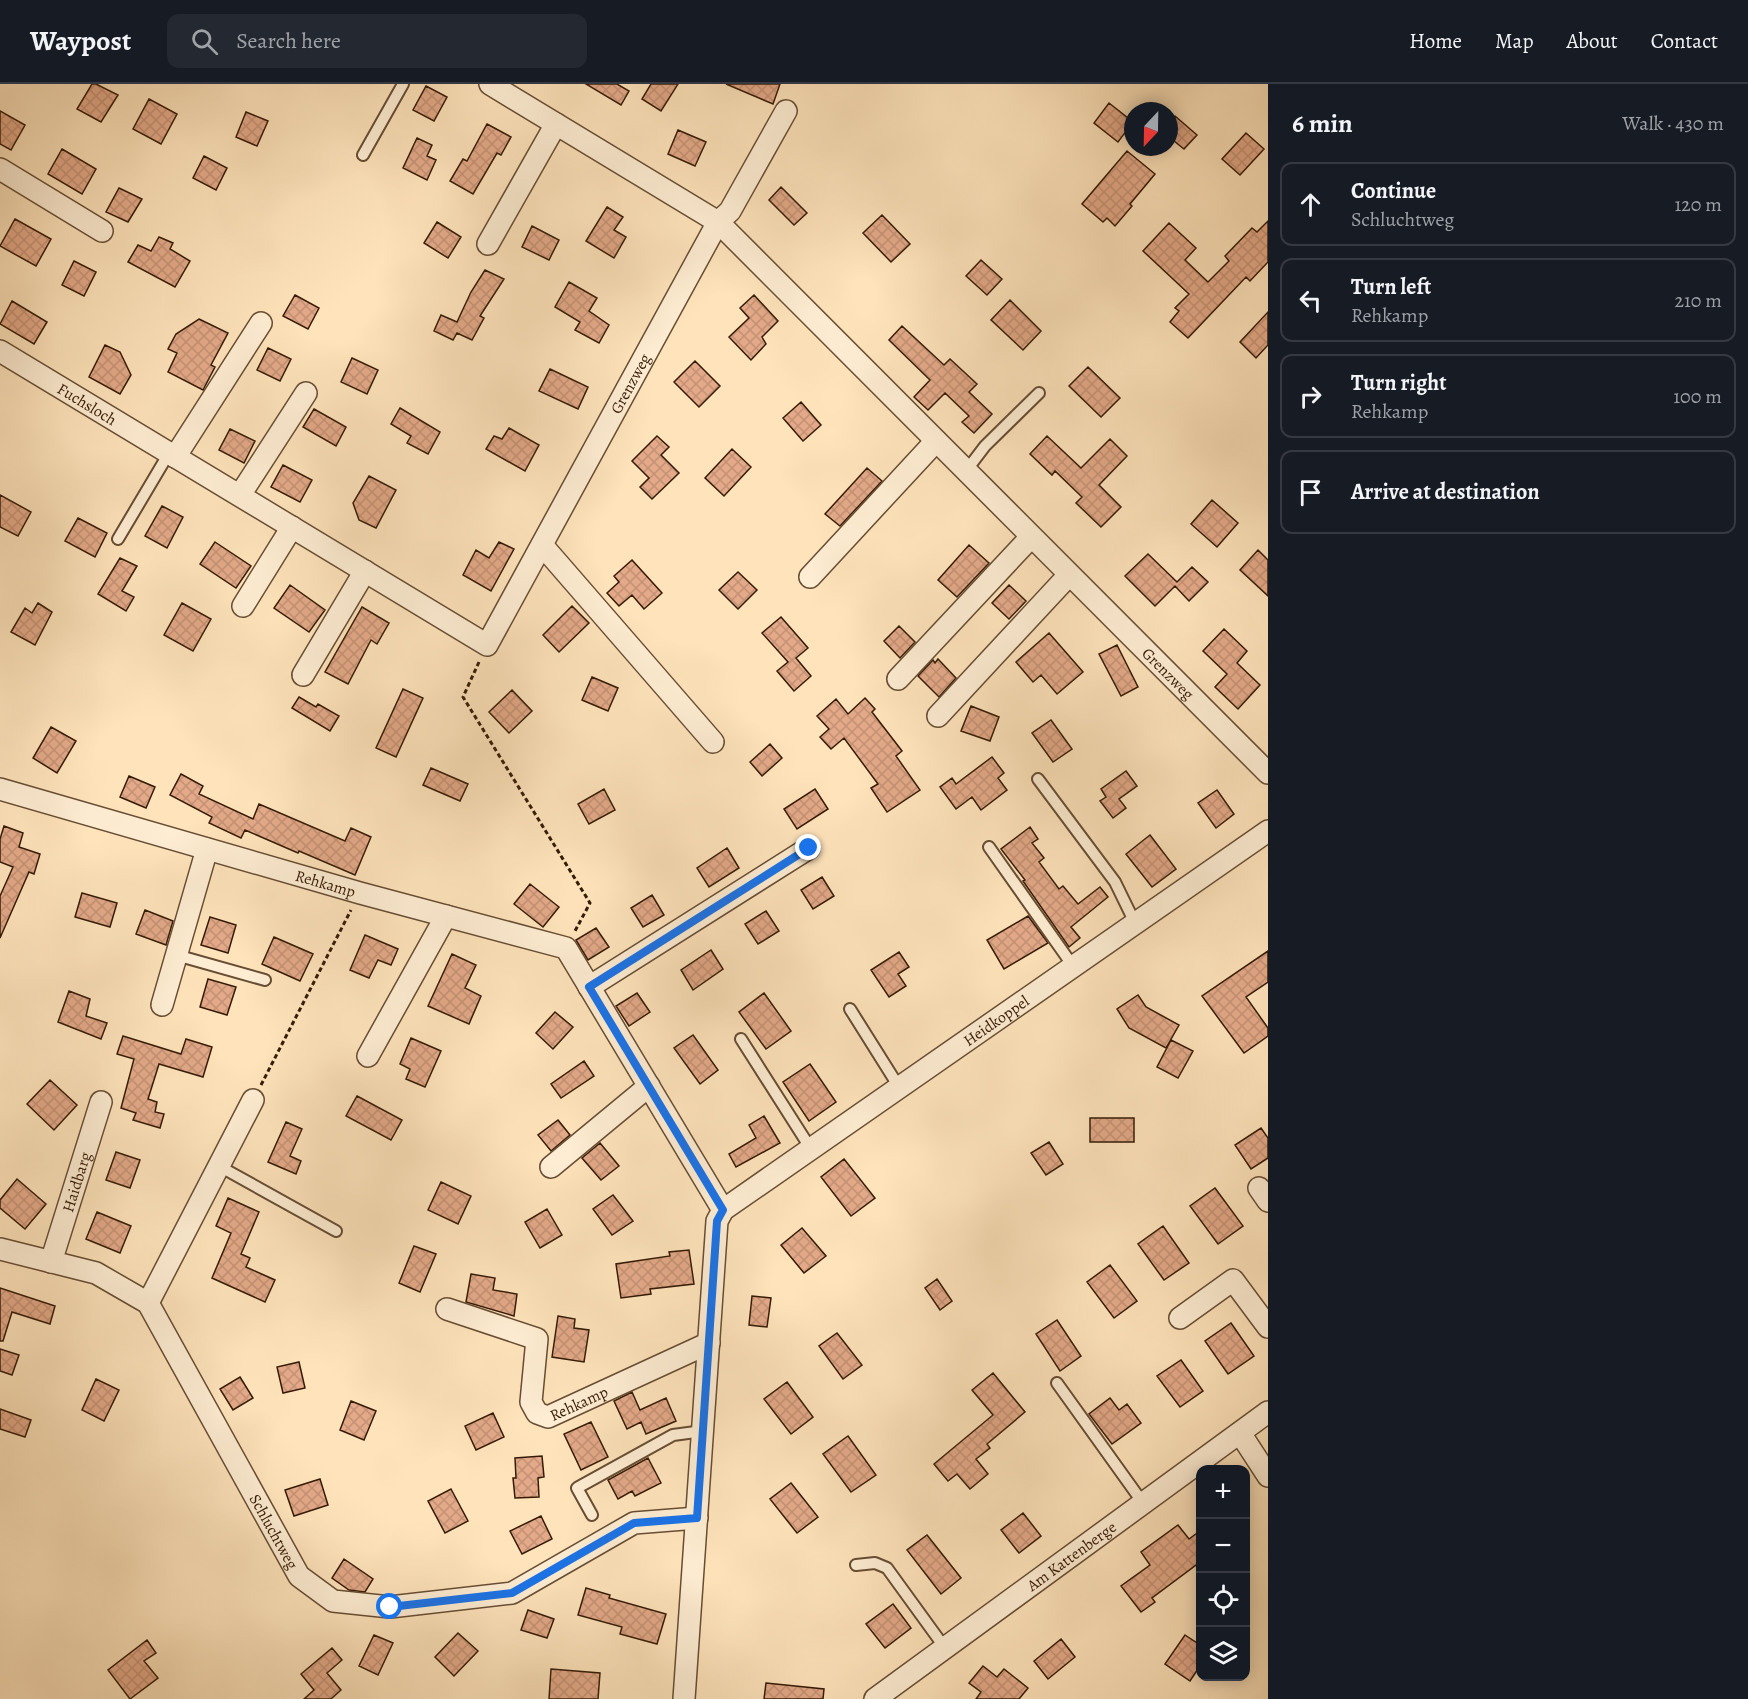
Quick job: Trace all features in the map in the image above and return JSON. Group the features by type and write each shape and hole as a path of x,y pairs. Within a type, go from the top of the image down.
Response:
{"street":[{"name":"Grenzweg","path":"490,84 718,222 1268,773"},
{"name":"Grenzweg","path":"487,645 718,222 730,211 786,111"},
{"path":"488,244 556,124"},
{"path":"0,169 102,231"},
{"path":"172,455 261,323"},
{"name":"Fuchsloch","path":"0,351 487,645"},
{"path":"240,495 306,393"},
{"path":"810,577 936,441"},
{"path":"243,606 292,527"},
{"path":"898,679 1031,537"},
{"path":"542,545 713,742"},
{"path":"303,675 365,571"},
{"path":"938,716 1069,574"},
{"name":"Rehkamp","path":"0,789 360,893 566,948"},
{"name":"Heidkoppel","path":"723,1210 1268,831"},
{"path":"589,987 809,848"},
{"path":"162,1005 207,849"},
{"path":"368,1056 446,916"},
{"path":"566,948 723,1210 717,1221 684,1699"},
{"path":"551,1167 649,1086"},
{"path":"0,1248 96,1273 148,1303 253,1100"},
{"name":"Haidbarg","path":"51,1262 101,1102"},
{"path":"1180,1318 1233,1280 1268,1327"},
{"name":"Schluchtweg","path":"148,1303 299,1576 333,1600 390,1607 512,1593 634,1523 697,1518"},
{"name":"Rehkamp","path":"447,1308 537,1339 531,1402 537,1413 548,1417 709,1343"},
{"name":"Am Kattenberge","path":"875,1699 1268,1412"},
{"path":"1240,1433 1268,1476"}],"lane":[{"path":"363,155 403,84"},
{"path":"966,471 985,446 1039,393"},
{"path":"118,539 172,455"},
{"path":"1038,779 1115,882 1135,923"},
{"path":"989,847 1073,966"},
{"path":"176,956 265,980"},
{"path":"850,1009 899,1087"},
{"path":"741,1039 811,1149"},
{"path":"219,1166 336,1230"},
{"path":"1057,1383 1143,1503"},
{"path":"592,1515 577,1488 674,1436 703,1431"},
{"path":"856,1565 876,1563 887,1568 945,1648"}],"path":[{"path":"487,645 463,697 590,903 566,948"},
{"path":"253,1100 360,893"}],"building":[{"path":"92,84 118,95 101,122 77,109"},
{"path":"586,84 617,84 629,91 621,105"},
{"path":"651,84 678,84 661,111 642,99"},
{"path":"726,84 780,84 773,104"},
{"path":"426,86 447,97 434,121 413,110"},
{"path":"149,99 177,114 161,144 133,129"},
{"path":"1109,103 1124,115 1124,134 1118,142 1094,123"},
{"path":"0,111 25,125 11,150 0,144"},
{"path":"246,112 268,121 257,146 236,137"},
{"path":"1178,119 1197,135 1184,149 1178,144"},
{"path":"487,124 511,137 501,155 497,153 473,194 450,181 463,159 467,161"},
{"path":"678,130 706,142 695,166 668,154"},
{"path":"1246,133 1264,149 1240,175 1222,159"},
{"path":"417,138 432,145 427,156 436,160 427,180 403,168"},
{"path":"62,149 96,169 82,194 48,174"},
{"path":"1124,155 1133,156 1155,174 1115,226 1107,218 1103,222 1082,204"},
{"path":"204,156 227,168 216,190 193,178"},
{"path":"781,187 807,213 794,225 769,200"},
{"path":"119,188 142,199 128,222 106,212"},
{"path":"607,207 623,217 614,230 626,237 614,258 586,241"},
{"path":"882,215 910,244 891,262 863,233"},
{"path":"15,219 51,239 36,266 0,246"},
{"path":"1268,221 1268,262 1250,281 1246,277 1188,338 1170,322 1179,311 1175,308 1189,294 1143,251 1169,223 1196,248 1185,260 1208,282 1229,261 1225,256 1252,228 1257,232"},
{"path":"437,222 461,237 448,258 424,243"},
{"path":"532,226 559,240 549,260 522,247"},
{"path":"159,237 173,243 170,249 190,261 175,287 128,262 138,245 151,251"},
{"path":"981,260 1002,279 987,295 966,276"},
{"path":"74,261 96,272 84,296 62,285"},
{"path":"485,270 504,279 480,316 484,318 472,340 457,333 453,340 434,331 441,315 457,322 471,292"},
{"path":"569,282 597,298 589,311 609,325 599,343 575,330 580,322 555,307"},
{"path":"295,295 319,308 308,329 283,316"},
{"path":"754,295 778,321 762,337 766,344 751,360 729,337 749,318 740,308"},
{"path":"1010,300 1041,331 1023,350 991,320"},
{"path":"12,301 47,322 34,344 0,324"},
{"path":"1268,312 1268,345 1256,358 1240,342"},
{"path":"199,319 228,333 211,365 215,367 203,390 168,372 177,353 168,349 176,334"},
{"path":"902,326 944,365 950,359 977,384 969,392 992,414 974,433 962,422 969,416 945,393 928,410 914,397 930,380 889,340"},
{"path":"105,345 120,352 131,375 120,394 89,377"},
{"path":"268,348 291,359 280,381 257,370"},
{"path":"352,358 378,370 367,394 341,382"},
{"path":"695,361 720,386 699,407 674,382"},
{"path":"1088,367 1120,398 1101,417 1069,386"},
{"path":"550,369 588,387 578,409 539,391"},
{"path":"801,402 821,425 803,441 783,418"},
{"path":"400,408 440,432 428,454 407,443 411,436 391,424"},
{"path":"314,409 346,427 336,446 303,427"},
{"path":"509,428 539,445 525,471 486,449 494,436 502,439"},
{"path":"230,429 255,441 244,463 219,450"},
{"path":"657,436 669,447 661,455 679,473 652,499 640,487 649,478 632,461"},
{"path":"1047,436 1081,468 1110,439 1127,456 1099,485 1121,507 1101,527 1076,503 1082,497 1055,471 1052,475 1030,454"},
{"path":"732,449 751,467 724,496 705,478"},
{"path":"283,465 312,480 300,502 271,487"},
{"path":"867,468 882,481 840,526 825,514"},
{"path":"369,476 396,490 376,528 359,520 353,503"},
{"path":"0,495 31,512 18,536 0,527"},
{"path":"1212,500 1238,523 1217,547 1191,524"},
{"path":"162,506 183,517 167,548 145,536"},
{"path":"78,518 107,533 95,557 65,541"},
{"path":"215,542 251,566 236,588 200,564"},
{"path":"499,542 514,549 491,591 463,575 476,550 489,558"},
{"path":"969,545 989,563 957,597 938,580"},
{"path":"1258,550 1268,560 1268,596 1240,570"},
{"path":"1148,554 1177,582 1192,567 1208,582 1189,601 1175,586 1155,606 1125,576"},
{"path":"120,558 137,566 122,591 134,597 126,611 98,594"},
{"path":"632,560 662,593 644,609 632,595 619,606 607,593 619,582 614,576"},
{"path":"738,572 757,590 738,609 719,590"},
{"path":"290,585 325,610 309,632 274,608"},
{"path":"1009,585 1026,601 1009,619 992,603"},
{"path":"38,603 52,612 35,645 11,632 25,608 32,613"},
{"path":"182,603 211,619 193,651 164,635"},
{"path":"572,606 589,623 559,652 543,635"},
{"path":"362,607 389,623 377,644 371,640 348,684 325,672"},
{"path":"781,617 808,648 796,658 811,676 794,691 777,671 788,662 762,633"},
{"path":"899,626 915,642 900,658 884,641"},
{"path":"1224,629 1247,651 1237,663 1260,685 1238,709 1215,687 1227,674 1203,651"},
{"path":"1049,633 1083,672 1057,694 1041,675 1033,682 1016,662"},
{"path":"1117,645 1138,687 1121,696 1099,654"},
{"path":"938,659 956,678 939,697 918,676 933,660 935,663"},
{"path":"592,677 618,688 608,711 582,700"},
{"path":"403,689 423,698 396,757 376,748"},
{"path":"512,690 532,711 509,733 489,712"},
{"path":"299,697 316,707 318,704 339,716 330,731 292,708"},
{"path":"865,698 875,709 872,712 902,751 896,756 920,790 887,812 871,788 878,784 844,738 831,749 820,737 829,729 817,716 836,699 848,714"},
{"path":"971,706 999,717 990,741 961,731"},
{"path":"1051,720 1072,749 1053,762 1032,733"},
{"path":"51,727 76,741 57,773 33,758"},
{"path":"770,744 782,758 762,776 750,762"},
{"path":"992,757 1004,773 998,778 1007,790 981,810 972,797 956,809 940,787 952,778 956,784"},
{"path":"431,768 468,784 460,801 423,785"},
{"path":"1126,771 1137,786 1119,799 1126,808 1113,818 1100,801 1106,797 1101,789"},
{"path":"181,774 203,786 199,794 253,819 259,804 345,841 351,828 371,837 355,875 245,830 241,838 209,823 212,817 170,795"},
{"path":"129,776 155,787 146,808 120,797"},
{"path":"604,789 615,810 589,824 578,804"},
{"path":"815,789 828,809 797,829 784,809"},
{"path":"1217,790 1234,814 1216,828 1198,803"},
{"path":"4,826 23,833 19,847 40,854 34,874 29,872 0,938 0,896 13,867 0,862 0,839"},
{"path":"1030,827 1038,839 1032,843 1044,858 1039,862 1059,889 1063,886 1078,904 1100,887 1108,897 1071,927 1080,938 1069,947 1023,881 1025,880 1001,849"},
{"path":"1150,835 1176,869 1152,887 1126,854"},
{"path":"727,848 739,868 709,887 697,868"},
{"path":"822,877 834,896 813,909 801,890"},
{"path":"530,884 559,907 543,927 514,904"},
{"path":"82,893 117,903 110,927 75,917"},
{"path":"652,895 664,915 643,927 631,908"},
{"path":"145,910 173,921 166,945 136,934"},
{"path":"766,911 779,931 758,944 745,924"},
{"path":"1028,916 1048,943 1004,969 987,940"},
{"path":"210,917 236,925 228,953 201,945"},
{"path":"596,928 609,947 588,960 576,940"},
{"path":"365,935 398,949 391,965 378,960 369,978 350,970"},
{"path":"274,937 313,954 300,981 262,964"},
{"path":"711,950 723,969 693,990 681,970"},
{"path":"1268,951 1268,982 1246,997 1268,1028 1268,1036 1244,1053 1202,996"},
{"path":"899,952 909,967 898,974 906,986 889,997 871,970"},
{"path":"452,954 476,965 465,988 481,996 469,1024 428,1006"},
{"path":"208,979 236,987 227,1015 200,1007"},
{"path":"69,991 90,999 86,1016 107,1023 101,1039 58,1022"},
{"path":"637,993 650,1012 629,1026 616,1006"},
{"path":"764,993 791,1031 766,1049 739,1012"},
{"path":"1138,995 1146,1007 1179,1025 1166,1048 1129,1028 1117,1009"},
{"path":"555,1012 573,1027 553,1049 536,1033"},
{"path":"693,1035 718,1070 700,1084 674,1048"},
{"path":"123,1036 181,1054 186,1039 212,1047 203,1077 159,1064 148,1099 157,1102 155,1112 164,1114 160,1128 133,1120 136,1113 121,1108 134,1059 117,1054"},
{"path":"411,1038 441,1051 425,1087 406,1079 410,1069 400,1064"},
{"path":"1171,1040 1193,1051 1178,1078 1157,1067"},
{"path":"584,1061 594,1076 561,1098 551,1084"},
{"path":"810,1064 836,1102 809,1121 783,1082"},
{"path":"50,1080 77,1105 54,1130 27,1104"},
{"path":"357,1096 402,1120 391,1140 346,1116"},
{"path":"764,1116 780,1143 736,1167 729,1154 756,1138 749,1125"},
{"path":"1090,1118 1134,1118 1134,1142 1090,1142"},
{"path":"558,1120 570,1135 551,1151 538,1135"},
{"path":"286,1122 302,1129 290,1156 301,1161 296,1174 268,1162"},
{"path":"1261,1128 1268,1138 1268,1158 1251,1169 1235,1145"},
{"path":"1049,1142 1063,1164 1046,1175 1031,1153"},
{"path":"600,1143 619,1166 601,1180 582,1158"},
{"path":"116,1152 140,1160 130,1188 106,1180"},
{"path":"844,1159 875,1198 851,1216 821,1177"},
{"path":"17,1179 46,1204 25,1229 0,1208 0,1200"},
{"path":"441,1182 471,1196 458,1224 428,1210"},
{"path":"1215,1188 1243,1226 1218,1244 1190,1206"},
{"path":"613,1195 633,1221 612,1235 593,1209"},
{"path":"228,1198 259,1212 241,1254 250,1258 246,1267 275,1280 265,1302 212,1278 231,1233 216,1226"},
{"path":"547,1209 562,1235 540,1248 525,1222"},
{"path":"97,1212 131,1226 120,1253 86,1239"},
{"path":"1163,1226 1189,1263 1164,1280 1138,1244"},
{"path":"802,1228 826,1256 804,1273 781,1245"},
{"path":"414,1246 436,1254 420,1292 399,1283"},
{"path":"689,1250 694,1284 650,1289 651,1294 621,1298 616,1264 670,1256 669,1252"},
{"path":"1110,1265 1137,1301 1114,1318 1087,1282"},
{"path":"471,1274 495,1278 493,1290 517,1294 514,1316 466,1302"},
{"path":"937,1279 952,1301 940,1310 925,1288"},
{"path":"0,1288 55,1306 50,1324 12,1312 3,1341 0,1341"},
{"path":"752,1296 771,1298 767,1327 749,1325"},
{"path":"558,1316 575,1319 574,1328 589,1330 584,1362 552,1357"},
{"path":"1057,1320 1081,1356 1060,1371 1036,1334"},
{"path":"1231,1323 1254,1356 1228,1374 1205,1341"},
{"path":"837,1333 862,1365 843,1379 819,1346"},
{"path":"0,1349 19,1355 12,1375 0,1371"},
{"path":"1181,1360 1203,1391 1180,1407 1157,1376"},
{"path":"299,1362 305,1388 283,1393 277,1367"},
{"path":"993,1373 1025,1412 987,1444 990,1448 976,1459 988,1474 970,1489 957,1474 948,1481 934,1464 993,1415 972,1390"},
{"path":"240,1377 253,1398 233,1410 220,1389"},
{"path":"96,1379 119,1390 104,1421 82,1410"},
{"path":"787,1382 813,1417 791,1434 764,1399"},
{"path":"632,1392 640,1410 666,1398 676,1421 646,1434 641,1422 627,1429 614,1401"},
{"path":"1110,1398 1119,1410 1127,1404 1141,1423 1112,1444 1089,1414"},
{"path":"351,1401 376,1411 364,1440 340,1430"},
{"path":"0,1409 31,1420 25,1437 0,1429"},
{"path":"493,1413 504,1437 476,1450 465,1426"},
{"path":"591,1422 608,1457 581,1470 564,1434"},
{"path":"848,1436 876,1475 851,1492 823,1454"},
{"path":"542,1456 544,1477 538,1478 539,1497 515,1498 513,1478 516,1478 515,1458"},
{"path":"648,1458 661,1483 635,1496 632,1491 618,1499 608,1480"},
{"path":"320,1479 328,1505 294,1516 285,1490"},
{"path":"791,1483 818,1517 797,1533 770,1499"},
{"path":"451,1489 468,1521 445,1533 428,1501"},
{"path":"1023,1513 1041,1536 1019,1553 1001,1530"},
{"path":"541,1516 552,1539 522,1554 510,1531"},
{"path":"1178,1525 1189,1539 1196,1534 1196,1565 1152,1598 1155,1602 1141,1612 1121,1586 1150,1565 1141,1552"},
{"path":"927,1535 961,1578 941,1594 907,1550"},
{"path":"344,1559 373,1579 365,1592 349,1590 332,1578"},
{"path":"586,1588 610,1595 609,1598 666,1614 657,1644 620,1634 622,1627 578,1615"},
{"path":"893,1604 911,1628 885,1648 866,1624"},
{"path":"528,1610 554,1619 547,1638 521,1630"},
{"path":"458,1633 478,1651 454,1676 435,1657"},
{"path":"374,1635 393,1643 378,1675 359,1666"},
{"path":"1185,1635 1196,1642 1196,1672 1190,1681 1165,1664"},
{"path":"1061,1639 1075,1657 1048,1679 1034,1661"},
{"path":"147,1640 156,1653 144,1661 158,1678 130,1699 108,1670"},
{"path":"332,1648 342,1660 327,1673 341,1690 331,1699 304,1699 314,1690 301,1674"},
{"path":"983,1666 997,1677 1004,1669 1028,1688 1019,1699 976,1699 981,1692 969,1683"},
{"path":"551,1669 600,1673 598,1699 549,1699"},
{"path":"766,1683 824,1689 823,1699 764,1699"}],"route":[{"path":"390,1607 512,1593 634,1523 697,1518 717,1221 723,1210 589,987 809,848"}]}
